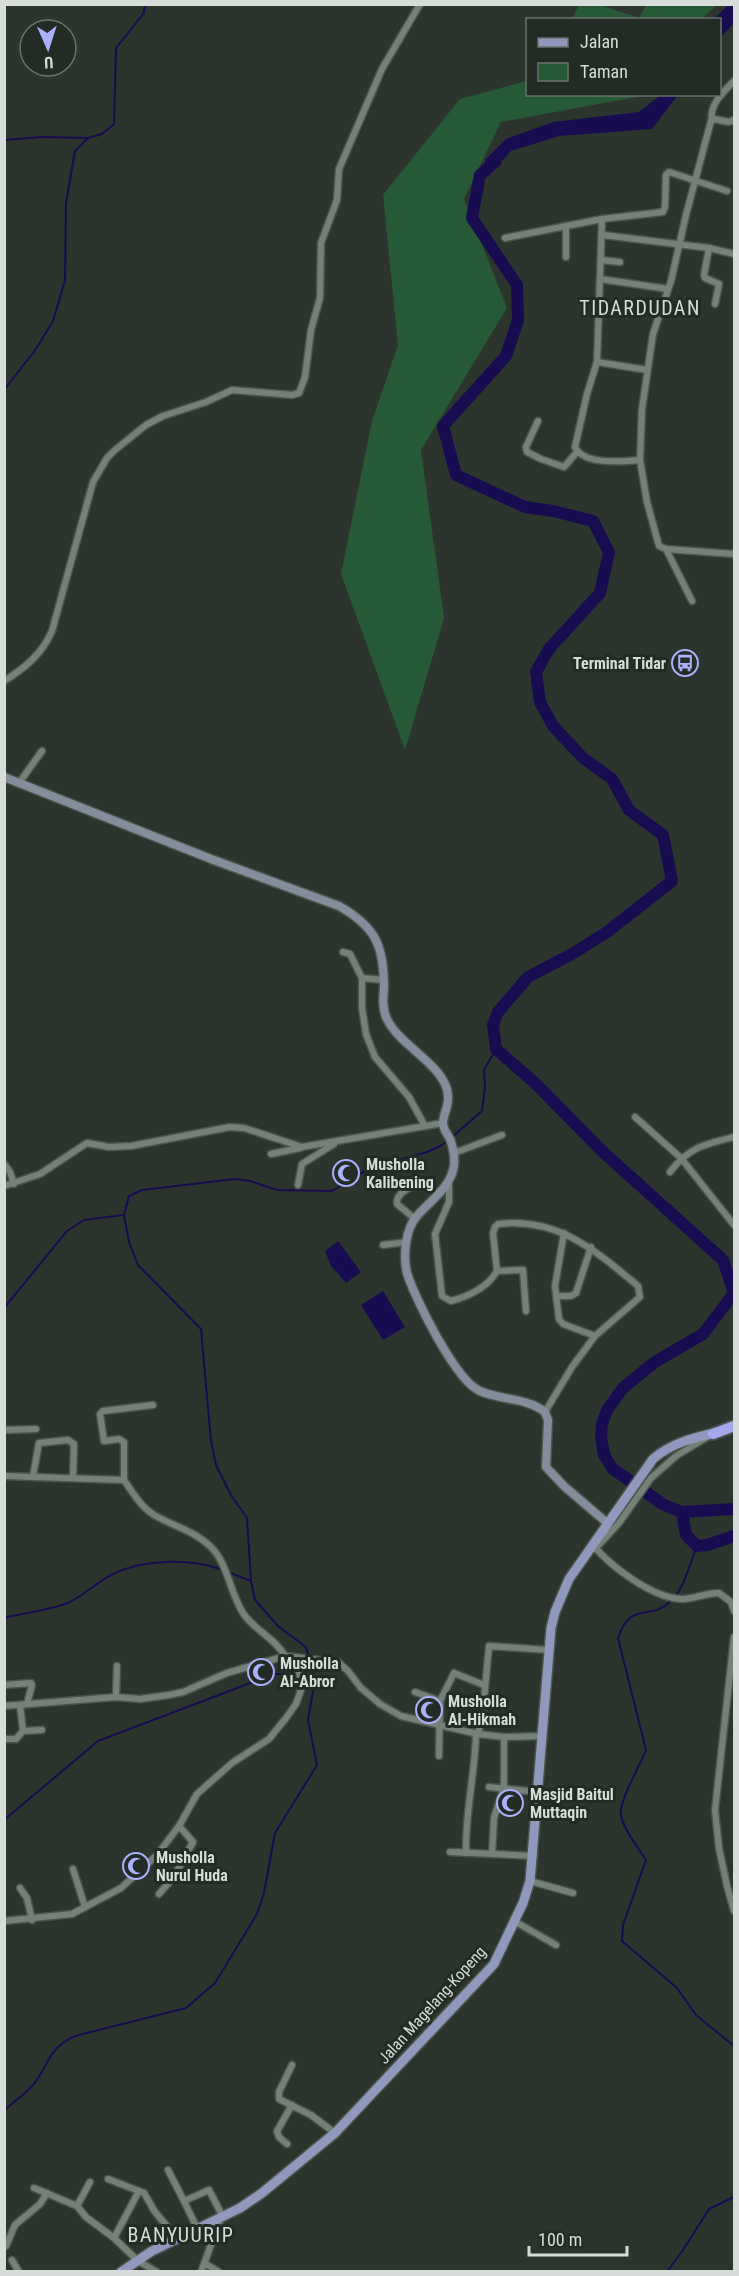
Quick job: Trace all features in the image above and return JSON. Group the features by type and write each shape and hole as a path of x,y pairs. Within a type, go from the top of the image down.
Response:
{"highway":[{"path":"713,1434 735,1429"}],"main road":[{"name":"Jalan Magelang-Kopeng","path":"121,2271 177,2238 240,2208 286,2175 335,2133 494,1964 523,1903 530,1881 534,1856 549,1650 555,1612 569,1578 594,1546 606,1522 617,1518 645,1468 663,1450 713,1434"}],"street":[{"path":"4,681 31,662 47,643 93,482 107,458 115,450 146,425 206,402 230,390 292,395 299,393 304,377 311,330 320,298 321,243 337,200 339,169 382,69 420,4"},
{"path":"721,95 735,81"},
{"path":"720,96 711,113 712,120 668,289 653,334 640,434 640,460 654,533 659,546 666,549 735,554"},
{"path":"712,120 730,122 735,120"},
{"path":"505,238 602,219 663,212 668,172 727,191"},
{"path":"602,219 597,362 578,427 575,447 578,452 600,461 640,460"},
{"path":"566,226 566,257"},
{"path":"603,235 709,248 735,254"},
{"path":"709,248 704,275 705,278 719,284 715,304"},
{"path":"601,260 620,262"},
{"path":"600,279 668,289"},
{"path":"597,362 647,370"},
{"path":"538,421 526,447 527,452 564,467 578,452"},
{"path":"666,549 692,601"},
{"path":"19,783 42,751"},
{"path":"4,777 211,860 339,906 356,916 370,930 380,948 385,968 383,1008 386,1018 393,1030 431,1065 446,1084 448,1094 446,1131 454,1153 453,1173 449,1181 414,1218 407,1242 405,1260 410,1281 435,1333 464,1378 481,1392 520,1402 545,1412 548,1420 546,1467 565,1487 606,1522"},
{"path":"343,952 350,954 362,978 362,1008 366,1034 375,1058 409,1097 425,1126"},
{"path":"362,978 384,981"},
{"path":"635,1117 681,1158 735,1225"},
{"path":"272,1154 425,1126 446,1131"},
{"path":"4,1186 40,1174 87,1143 110,1147 131,1146 230,1127 244,1128 302,1147"},
{"path":"454,1153 502,1135"},
{"path":"670,1172 681,1158 698,1147 735,1137"},
{"path":"298,1185 302,1164 337,1142"},
{"path":"4,1164 14,1184"},
{"path":"449,1181 449,1202 435,1234 442,1296 451,1301 485,1287 497,1271 493,1233 498,1224 529,1225 564,1233 591,1247 638,1286 640,1291 637,1301 595,1336 572,1367 545,1412"},
{"path":"411,1186 398,1196 397,1204 414,1218"},
{"path":"564,1233 555,1286 560,1322 595,1336"},
{"path":"383,1245 407,1242"},
{"path":"558,1296 571,1296 576,1293 591,1247"},
{"path":"497,1271 523,1270 526,1311"},
{"path":"153,1405 103,1411 100,1414 104,1441 119,1439 124,1442 124,1480 144,1508 197,1536 212,1548 222,1565 237,1604 245,1616 279,1646 285,1656"},
{"path":"4,1430 36,1429"},
{"path":"713,1434 676,1456 651,1478 594,1546 608,1562 657,1593 684,1599 706,1593 719,1593 726,1597 735,1611"},
{"path":"33,1476 39,1443 68,1440 74,1444 73,1477"},
{"path":"4,1476 124,1480"},
{"path":"735,1637 715,1810 719,1848 735,1911"},
{"path":"466,1853 467,1814 475,1765 477,1734 483,1710 489,1646 549,1650"},
{"path":"4,1706 116,1697 140,1699 183,1692 227,1672 285,1656 338,1662 361,1688 380,1704 401,1716 477,1734 504,1737 541,1736"},
{"path":"4,1921 32,1920 72,1914 121,1888 158,1855 179,1826 197,1794 232,1763 269,1739 296,1704 300,1693 301,1676 296,1658"},
{"path":"116,1697 117,1666"},
{"path":"439,1756 440,1701 454,1673 484,1685"},
{"path":"4,1685 31,1683 32,1685 23,1704 23,1731 16,1739 5,1739"},
{"path":"415,1692 440,1701"},
{"path":"23,1731 42,1730"},
{"path":"492,1854 494,1818 504,1787 504,1737"},
{"path":"489,1787 538,1792"},
{"path":"159,1894 173,1878 193,1842 179,1826"},
{"path":"450,1852 534,1856"},
{"path":"73,1869 85,1907"},
{"path":"530,1881 573,1893"},
{"path":"20,1888 27,1898 32,1920"},
{"path":"514,1921 556,1946"},
{"path":"292,2065 278,2097 335,2133"},
{"path":"286,2144 277,2131 292,2105"},
{"path":"168,2170 197,2228"},
{"path":"108,2179 147,2196 155,2212 177,2238"},
{"path":"77,2206 90,2182"},
{"path":"34,2188 77,2206 92,2222 138,2260 157,2271"},
{"path":"184,2201 209,2190 222,2215 206,2264 201,2271"},
{"path":"114,2238 139,2191"},
{"path":"6,2246 15,2225 40,2204 47,2193"},
{"path":"12,2260 19,2271"},
{"path":"206,2264 219,2271"}],"green space":[{"path":"579,5 600,5 639,18 572,18"},
{"path":"646,5 717,5 702,18 639,18"},
{"path":"526,81 526,96 642,96 501,122 464,199 507,308 421,450 444,618 405,750 341,574 372,421 398,345 383,195 460,99"}],"shaded area":[{"path":"728,5 734,5 734,23 721,37 721,18 715,18"},
{"path":"659,96 677,96 652,129 559,136 511,151 485,179 485,160 506,139 553,122 639,112"},
{"path":"338,1241 361,1272 346,1283 331,1266 325,1251"},
{"path":"383,1291 405,1327 383,1340 361,1305"}],"waterway":[{"path":"4,140 42,137 88,138 102,134 114,124 116,48 144,13 145,4"},
{"path":"4,390 36,349 53,321 65,280 66,203 75,151 88,138"},
{"path":"496,161 480,175 472,218 517,285 518,320 506,356 443,426 456,475 525,507 593,521 609,552 600,593 549,649 536,672 540,702 553,726 583,758 612,779 629,810 663,835 672,881 607,932 528,977 498,1012 493,1025 496,1049 535,1083 603,1152 723,1260 734,1293 703,1334 655,1362 623,1388 607,1410 601,1436 604,1455 613,1469 664,1505 682,1512 734,1509"},
{"path":"452,1137 482,1111 485,1087 484,1070 496,1049"},
{"path":"4,2110 33,2085 54,2052 66,2041 75,2036 186,2008 215,1983 257,1914 264,1893 275,1833 317,1765 308,1720 315,1679 306,1647 278,1626 255,1600 251,1581 247,1518 231,1495 216,1465 211,1441 201,1329 138,1265 129,1242 124,1215 129,1196 142,1190 235,1179 250,1181 277,1190 332,1191 370,1168 427,1152 448,1141"},
{"path":"4,1308 67,1231 84,1220 123,1215"},
{"path":"682,1512 686,1535 697,1546 734,1536"},
{"path":"697,1546 683,1583 675,1597 663,1607 629,1619 618,1638 646,1750 626,1792 621,1809 625,1826 646,1860 623,1925 622,1941 677,1988 696,2015 734,2046 734,2049"},
{"path":"4,1618 68,1603 111,1575 137,1566 181,1562 196,1563 223,1570"},
{"path":"228,1572 251,1581"},
{"path":"4,1820 98,1741 274,1674 291,1674 312,1666"},
{"path":"667,2272 709,2209 734,2197"}],"place":[{"name":"Terminal Tidar","path":"685,663"},
{"name":"Musholla Kalibening","path":"346,1173"},
{"name":"Musholla Al-Abror","path":"261,1672"},
{"name":"Musholla Al-Hikmah","path":"429,1710"},
{"name":"Masjid Baitul Muttaqin","path":"510,1803"},
{"name":"Musholla Nurul Huda","path":"136,1866"}],"district":[{"name":"TIDARDUDAN","path":"640,308"},
{"name":"BANYUURIP","path":"181,2235"}]}
